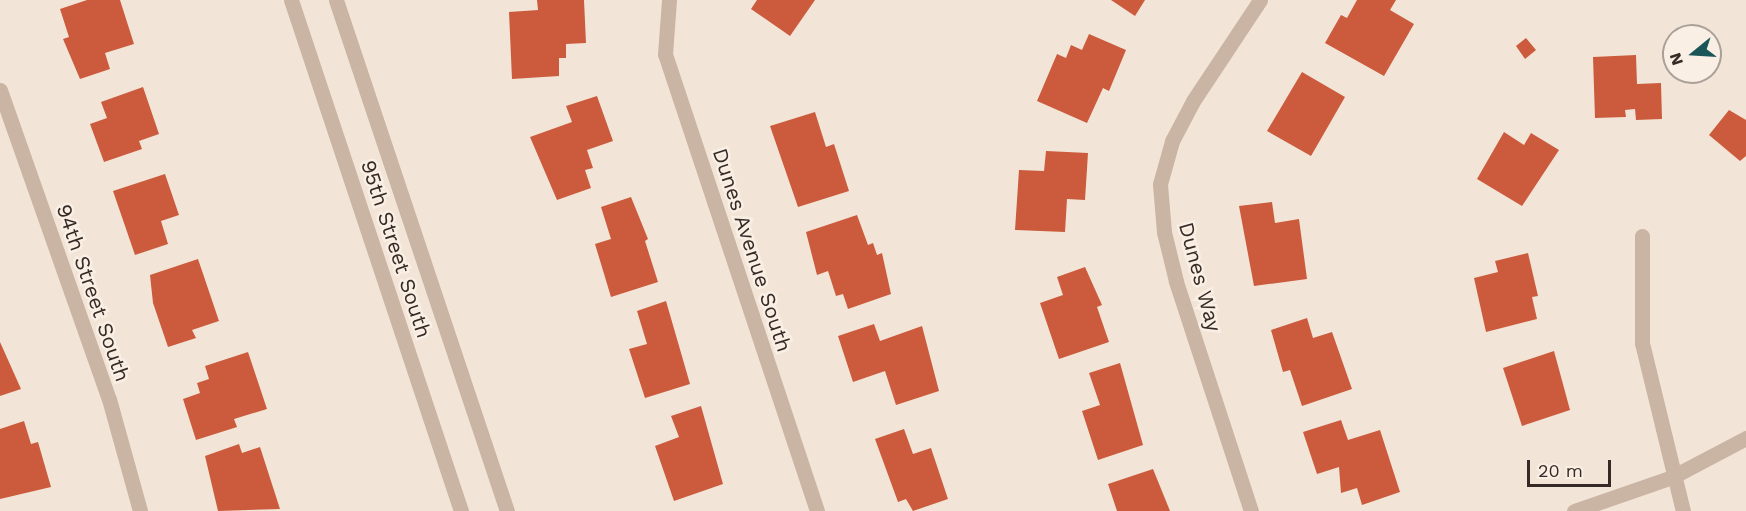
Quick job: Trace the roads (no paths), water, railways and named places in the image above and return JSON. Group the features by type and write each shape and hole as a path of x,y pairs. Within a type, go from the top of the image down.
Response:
{"street":[{"name":"95th Street South","path":"291,0 461,511"},
{"name":"95th Street South","path":"336,0 507,511"},
{"name":"Dunes Avenue South","path":"669,0 665,54 817,511"},
{"name":"Dunes Way","path":"1251,511 1176,280 1164,232 1160,184 1172,141 1193,101 1260,0"},
{"name":"94th Street South","path":"0,90 109,399 140,511"},
{"path":"1642,236 1642,343 1672,477 1683,511"},
{"path":"1574,511 1672,477 1746,438"}]}
